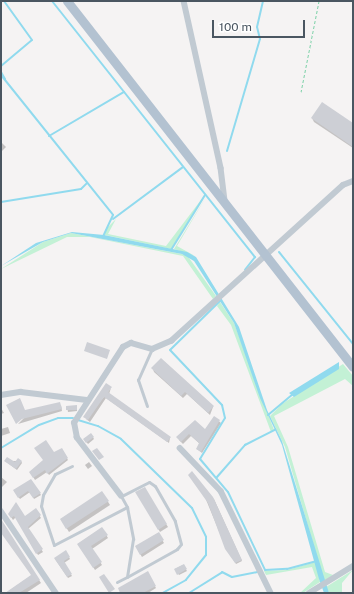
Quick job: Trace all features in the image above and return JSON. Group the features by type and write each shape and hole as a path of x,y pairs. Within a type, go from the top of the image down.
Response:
{"main road":[{"path":"67,1 353,367"}],"street":[{"path":"184,1 221,168 225,202"},
{"path":"121,496 75,432 74,423 87,400 126,344 152,349 171,341 343,185 353,181"},
{"path":"1,395 21,392 87,400"},
{"path":"180,448 221,491 271,593"},
{"path":"1,511 56,593"},
{"path":"309,593 353,566"}],"lane":[{"path":"147,406 138,380 152,349"},
{"path":"72,466 55,474 43,495 40,506 54,544 127,507"},
{"path":"117,582 177,549 181,540 175,521 155,486 143,483 121,496 127,507 133,539 127,576"}],"path":[{"path":"301,92 319,1"}],"green space":[{"path":"204,196 171,249 105,235 105,230 116,219 108,234 166,246"},
{"path":"206,197 177,246 195,256 174,249"},
{"path":"71,233 187,255 216,296 213,299 183,256 90,237 67,237 1,269 43,242"},
{"path":"220,302 234,323 274,430 271,432 231,325 217,306"},
{"path":"343,364 353,376 353,386 345,379 274,416 288,447 325,572 333,575 324,581 285,447 270,416 282,404"},
{"path":"316,562 320,582 303,593 300,593 316,578 312,567 266,575 264,571 287,570"},
{"path":"353,570 342,583 342,593 329,593 326,587"}],"water":[{"path":"72,232 104,235 187,252 196,257 239,327 267,410 282,441 329,593 324,593 319,579 282,445 260,398 234,323 194,261 182,254 71,233 43,242 1,266 36,243"},
{"path":"339,362 339,369 294,397 289,393"}],"building":[{"path":"322,102 353,123 353,147 311,118"},
{"path":"87,342 110,350 107,359 84,351"},
{"path":"161,358 214,406 208,413 185,392 181,396 151,368"},
{"path":"106,383 112,387 108,392 171,437 167,442 104,397 88,420 83,417"},
{"path":"20,398 25,410 60,402 62,409 22,419 16,424 6,405"},
{"path":"77,405 77,410 66,410 66,406"},
{"path":"214,416 220,420 201,452 196,449 199,443 189,434 181,442 176,437 195,420 205,429"},
{"path":"91,433 94,437 86,443 83,439"},
{"path":"46,440 54,452 62,448 68,458 47,474 45,470 33,478 29,472 43,460 34,448"},
{"path":"97,448 104,457 99,460 92,451"},
{"path":"7,457 15,462 18,458 22,461 16,469 4,461"},
{"path":"192,471 213,497 242,560 235,563 225,549 208,503 188,475"},
{"path":"31,479 41,493 33,498 28,491 18,498 13,490"},
{"path":"145,487 167,524 158,530 135,492"},
{"path":"102,491 109,501 66,529 60,519"},
{"path":"16,502 25,516 36,508 41,515 28,527 43,549 36,554 14,516 11,518 8,514"},
{"path":"1,519 40,580 19,593 5,593 31,575 1,533"},
{"path":"102,527 108,535 91,546 102,562 93,568 77,544"},
{"path":"159,532 164,540 140,555 135,546"},
{"path":"66,550 70,557 64,561 72,574 67,577 54,558"},
{"path":"184,564 187,569 177,575 174,569"},
{"path":"148,571 156,586 143,593 120,593 118,588"},
{"path":"104,574 115,589 109,593 99,577"}],"waterway":[{"path":"1,66 32,40 4,1"},
{"path":"52,1 255,257 245,270"},
{"path":"227,151 260,39 257,27 263,1"},
{"path":"1,72 5,79"},
{"path":"1,75 113,215 103,236"},
{"path":"49,136 124,92"},
{"path":"113,219 183,167"},
{"path":"1,202 81,189 87,183"},
{"path":"171,250 205,195"},
{"path":"279,252 353,344"},
{"path":"221,300 170,350 222,405 225,418 200,459 228,492 265,570"},
{"path":"268,415 293,394"},
{"path":"1,448 39,425 58,418 73,418"},
{"path":"78,420 98,426 121,439 192,508 206,537 206,555 186,580 163,593"},
{"path":"217,477 245,445 275,430"},
{"path":"265,570 287,569 316,561"},
{"path":"189,593 222,572 232,577 258,572"}]}
